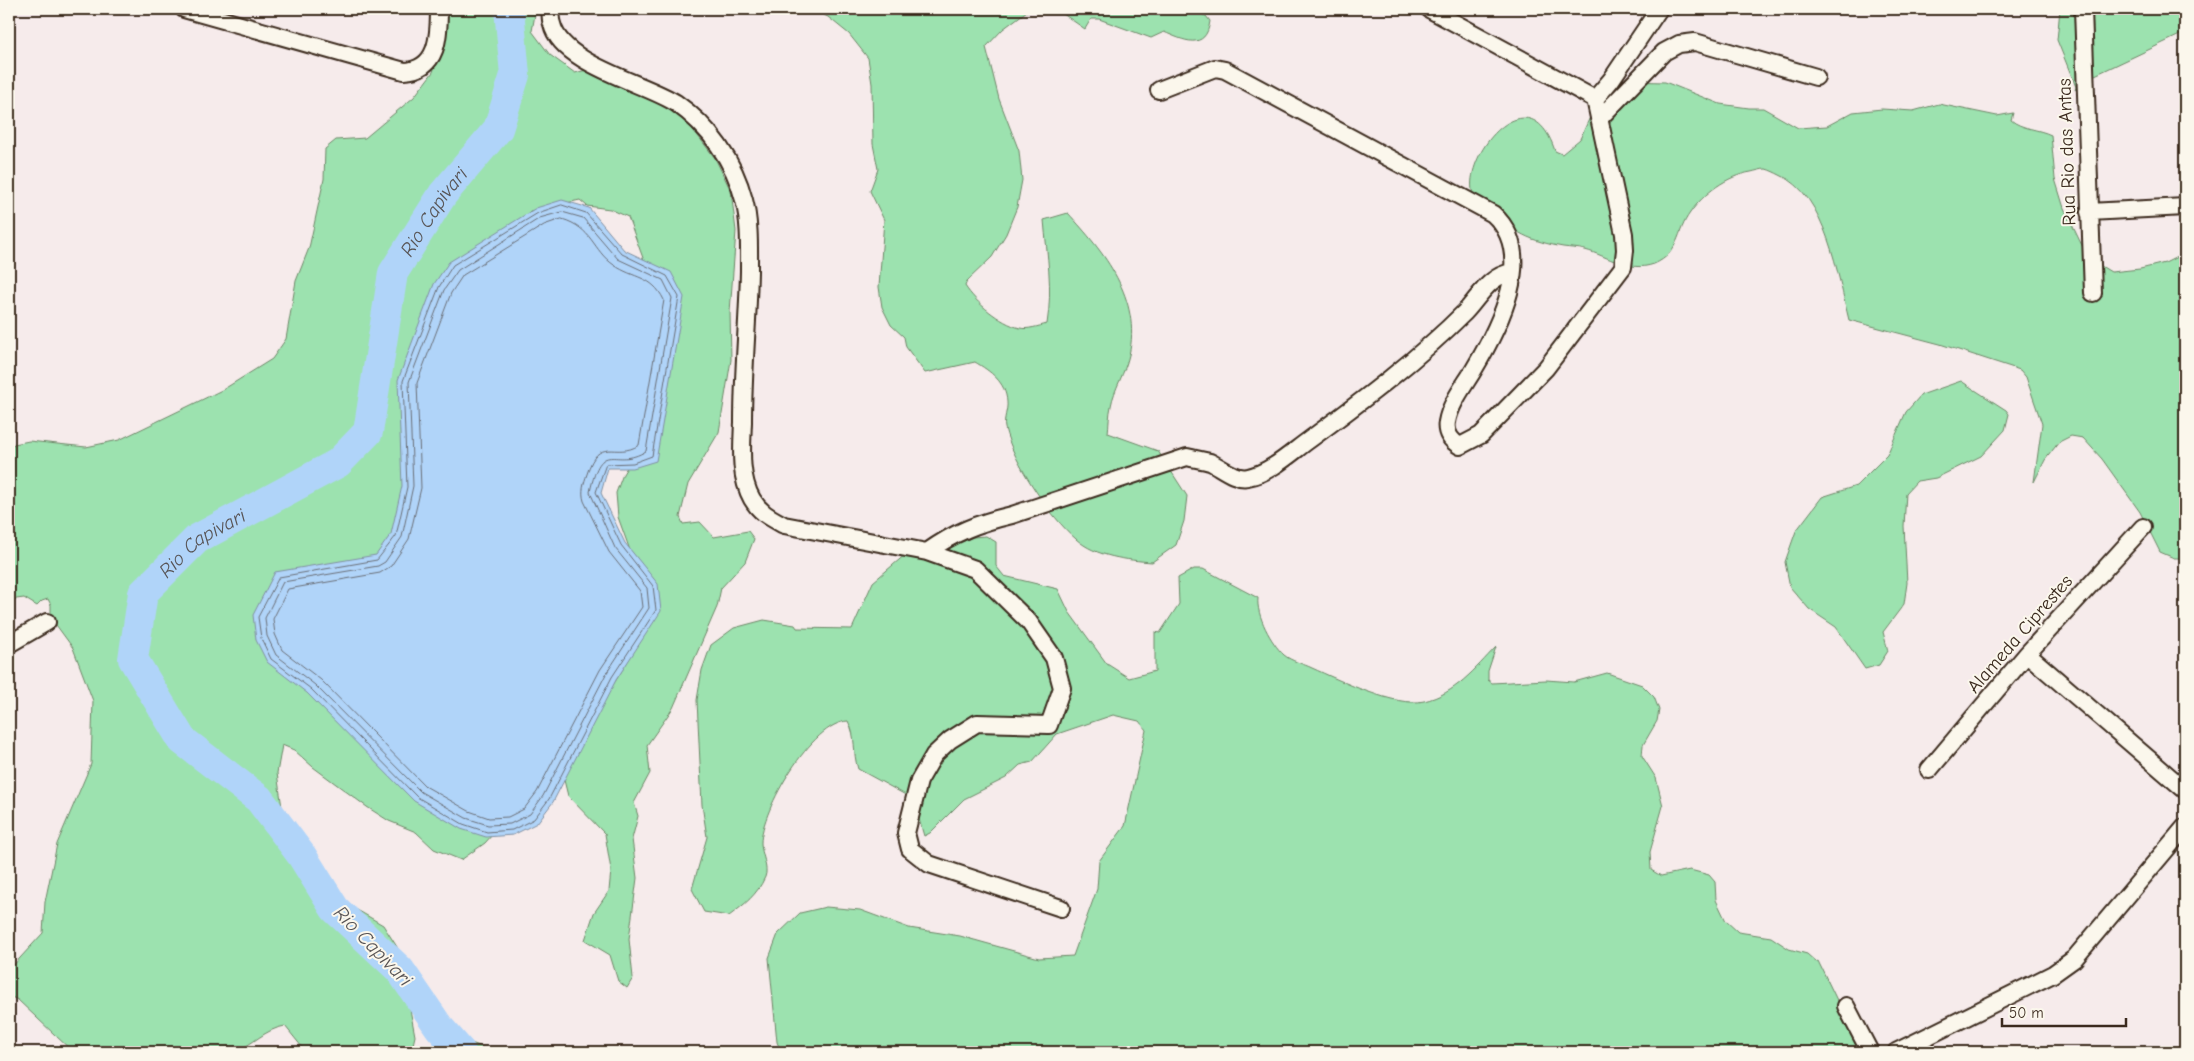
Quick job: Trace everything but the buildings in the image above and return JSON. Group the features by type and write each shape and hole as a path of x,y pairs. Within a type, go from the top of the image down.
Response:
{"street":[{"path":"184,9 404,71 422,68 435,51 439,9"},
{"path":"1428,9 1595,99"},
{"path":"1595,99 1611,80 1659,9"},
{"name":"Rua Rio das Antas","path":"2083,9 2093,293"},
{"path":"551,17 566,45 579,56 631,83 664,96 681,107 712,136 734,168 745,202 749,249 742,436 743,468 746,485 753,500 764,515 784,525 926,552 975,569 1028,622 1054,658 1062,688 1049,725 977,723 950,740 934,756 922,774 914,795 906,833 910,850 929,864 1061,908"},
{"path":"1599,119 1664,52 1679,44 1695,42 1816,77"},
{"path":"1159,90 1215,68 1225,70 1493,214 1503,222 1514,252 1509,293 1490,342 1459,394 1447,420 1449,436 1453,442 1460,446 1481,435 1546,368 1623,267 1624,234 1595,99"},
{"path":"2089,212 2185,207"},
{"path":"926,552 954,533 984,522 1012,515 1188,457 1210,463 1234,475 1246,478 1265,471 1325,428 1410,360 1465,312 1492,280 1502,274 1512,272"},
{"name":"Alameda Ciprestes","path":"1929,770 2028,654 2143,527"},
{"path":"9,644 47,622"},
{"path":"2028,654 2185,790"},
{"path":"1896,1052 2053,974 2074,959 2185,828"},
{"path":"1846,1006 1870,1052"}],"green space":[{"path":"438,9 536,9 532,31 550,55 575,73 590,69 605,80 631,85 662,103 688,123 715,158 731,191 736,231 730,312 731,360 719,432 688,484 680,517 683,524 700,522 714,537 748,531 754,539 745,562 721,588 717,607 673,708 647,745 650,773 634,803 638,816 632,839 637,878 629,939 633,978 627,988 618,981 610,955 585,940 594,913 609,891 611,870 605,834 568,796 564,780 581,737 634,651 645,592 618,517 616,493 623,474 662,409 662,284 643,258 628,217 610,209 587,206 580,200 530,211 512,229 502,824 485,843 461,860 434,849 416,832 389,821 367,807 313,767 294,750 282,745 277,773 286,835 306,872 328,893 383,925 399,950 415,1036 412,1049 408,1052 306,1052 285,1026 271,1030 234,1052 73,1052 18,1000 9,996 9,970 43,933 45,902 57,844 91,764 93,701 73,648 51,618 51,605 48,599 42,601 37,606 24,598 9,600 9,448 14,444 29,441 86,447 119,440 224,389 272,359 286,339 296,281 309,248 324,179 325,149 336,140 365,138 414,97 433,72 442,46"},
{"path":"812,9 1053,9 1027,11 1003,29 986,47 999,99 1019,151 1022,180 1017,207 1006,234 992,257 967,281 965,286 989,312 1005,322 1020,328 1033,328 1047,324 1049,310 1048,259 1044,220 1068,213 1107,260 1125,296 1132,334 1127,362 1112,400 1108,433 1158,451 1187,496 1184,521 1176,545 1152,562 1122,559 1102,554 1076,539 1044,503 1016,457 1005,428 1006,395 996,378 975,362 925,373 906,347 904,337 891,325 882,307 879,287 884,220 870,191 878,169 873,144 872,84 868,58 849,34 828,17"},
{"path":"1056,9 1188,9 1206,16 1210,21 1208,31 1199,40 1186,40 1164,32 1151,38 1099,19 1091,19 1085,29"},
{"path":"2060,9 2185,9 2182,34 2095,75 2075,90 2076,87 2057,40"},
{"path":"1623,81 1665,82 1720,104 1763,108 1798,128 1827,126 1853,112 1882,109 1913,111 1939,104 1997,116 2013,113 2011,120 2015,123 2051,135 2055,179 2064,208 2088,258 2111,272 2140,269 2165,263 2185,253 2185,558 2174,558 2160,552 2140,512 2102,459 2083,438 2071,436 2059,442 2045,460 2034,482 2042,424 2026,377 2020,370 1940,344 1849,320 1828,238 1819,218 1809,200 1796,185 1780,175 1768,169 1762,169 1725,181 1709,192 1690,213 1669,254 1654,264 1645,266 1627,265 1585,250 1551,245 1532,239 1507,225 1476,201 1472,183 1475,165 1484,147 1497,131 1513,120 1528,119 1543,128 1555,151 1562,154 1580,139 1600,95"},
{"path":"1961,381 2006,410 2009,414 2005,430 1981,456 1936,478 1917,481 1906,493 1904,526 1907,583 1904,604 1883,632 1888,651 1879,665 1865,669 1836,627 1809,609 1790,587 1785,562 1796,531 1822,497 1856,486 1887,455 1906,412 1921,395"},
{"path":"986,536 996,542 996,566 1004,576 1058,589 1069,612 1107,664 1129,678 1155,671 1155,632 1160,633 1179,604 1178,578 1194,569 1203,569 1258,598 1259,612 1265,628 1284,655 1352,686 1383,697 1412,702 1435,698 1464,680 1496,647 1488,671 1488,680 1492,683 1546,680 1574,682 1607,673 1642,685 1654,697 1659,710 1657,721 1643,745 1642,756 1656,778 1663,806 1650,852 1651,870 1661,876 1690,870 1709,875 1715,882 1716,900 1726,921 1738,932 1771,937 1789,949 1807,954 1816,962 1818,961 1851,1029 1865,1052 781,1052 777,1042 769,958 778,934 800,913 826,907 860,910 909,928 960,936 1039,958 1073,956 1097,889 1099,861 1125,826 1146,730 1139,721 1113,715 1057,734 1032,762 1020,765 1006,778 964,799 930,833 924,836 913,799 858,769 853,733 848,721 834,725 819,736 805,751 779,790 763,828 761,843 765,877 750,899 729,916 704,912 692,889 707,837 702,805 697,700 702,670 711,645 734,628 764,620 795,625 797,628 852,629 873,582 906,554 947,549 973,537"},
{"path":"454,1036 494,1052 433,1052 442,1040"}],"water":[{"path":"562,200 589,208 624,250 671,272 684,297 656,461 633,468 608,468 601,493 625,543 658,584 661,611 616,680 553,802 537,823 513,835 486,837 461,829 414,801 307,693 267,662 256,640 253,615 275,572 376,555 391,534 402,486 398,380 434,284 449,262 536,208"}],"waterway":[{"name":"Rio Capivari","path":"461,1052 439,1027 400,970 335,909 302,856 259,799 182,740 133,659 143,593 197,539 338,463 368,432 393,273 443,194 498,129 515,75 509,9"}]}
